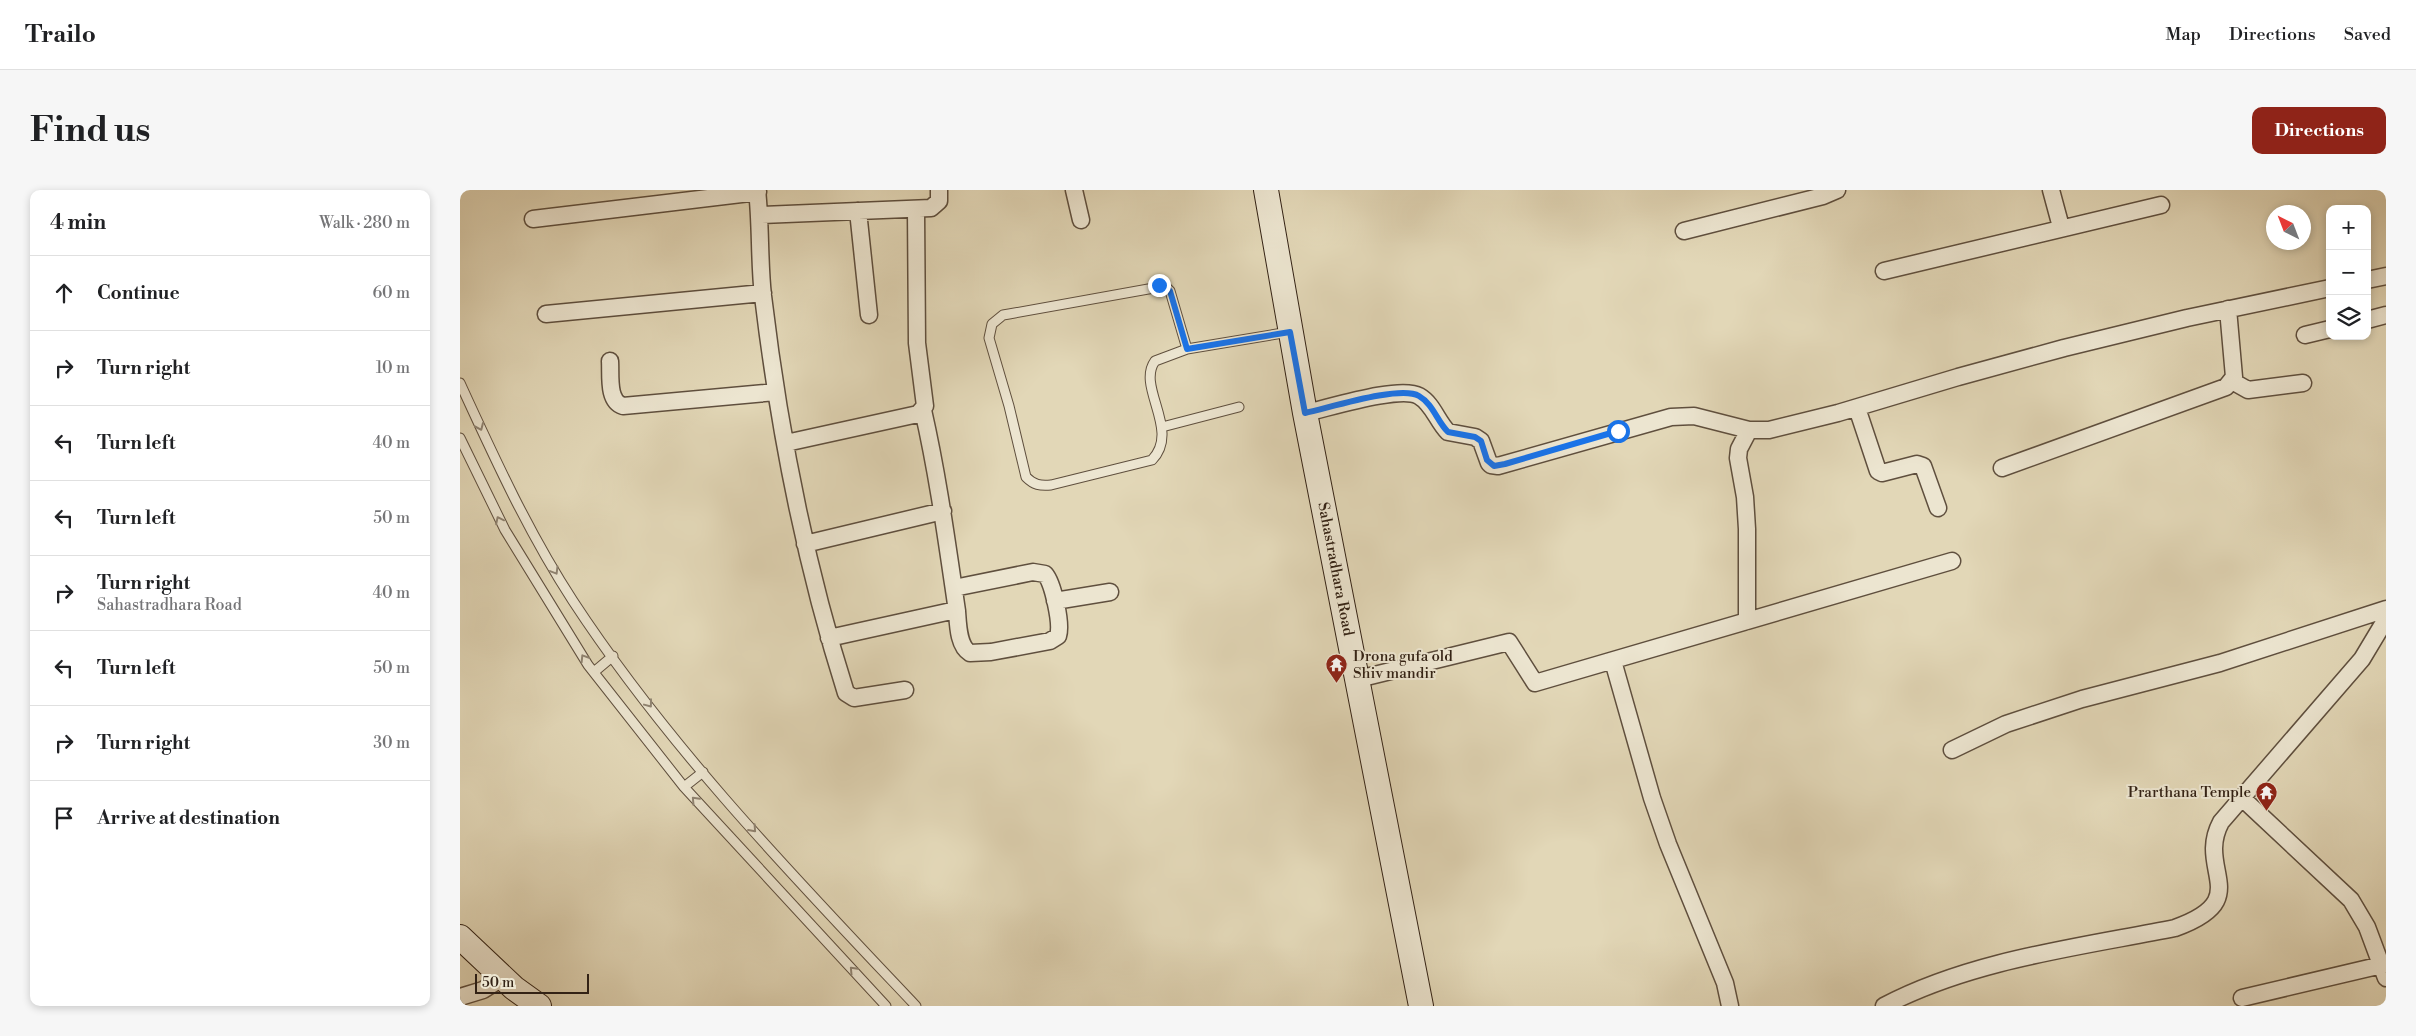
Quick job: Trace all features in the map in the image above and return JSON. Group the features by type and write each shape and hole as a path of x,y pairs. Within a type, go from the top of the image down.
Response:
{"main road":[{"name":"Sahastradhara Road","path":"1266,190 1305,413 1421,1006"},
{"path":"460,937 502,978 539,1006"}],"street":[{"path":"760,215 916,210 935,207 939,201 939,190"},
{"path":"1074,190 1081,220"},
{"path":"1684,231 1823,196 1837,190"},
{"path":"2051,190 2061,227"},
{"path":"533,219 758,191 763,293 776,392 805,544 829,638 848,695 854,698 905,690"},
{"path":"1884,271 2061,227 2161,205"},
{"path":"916,210 917,331 924,410 938,478 956,610 964,650 970,653 991,652 1055,638 1059,632 1050,581 1044,574 1039,572 954,588"},
{"path":"858,211 869,315"},
{"path":"2371,279 2386,276"},
{"path":"1305,413 1394,393 1414,394 1428,404 1448,432 1475,437 1481,441 1487,460 1494,466 1671,417 1694,416 1749,430 1769,430 1857,408 1993,367 2177,320 2326,289"},
{"path":"546,314 763,293"},
{"path":"2002,468 2220,391 2232,381 2234,371 2228,309"},
{"path":"2371,319 2386,315"},
{"path":"2305,335 2326,330"},
{"path":"610,361 613,399 623,406 776,392"},
{"path":"2232,381 2248,390 2303,383"},
{"path":"1857,408 1878,471 1882,473 1917,464 1923,466 1938,508"},
{"path":"786,443 918,414 924,410"},
{"path":"1747,621 1747,529 1745,497 1738,458 1739,449 1749,430"},
{"path":"805,544 943,511"},
{"path":"1358,679 1509,642 1535,684 1952,561"},
{"path":"1055,601 1110,592"},
{"path":"1952,750 2006,724 2082,699 2220,662 2386,609"},
{"path":"829,638 956,610"},
{"path":"1884,1006 1928,986 1983,968 2175,928 2197,920 2206,914 2218,895 2219,885 2214,848 2217,829 2230,810 2362,659 2386,619"},
{"path":"1613,661 1652,798 1674,860 1725,983 1730,1006"},
{"path":"2242,798 2351,900 2367,927 2385,968 2242,998"},
{"path":"460,997 483,990 502,978"}],"lane":[{"path":"1187,349 1170,291 1165,286 1003,315 992,324 990,348 1009,406 1024,471 1033,483 1051,486 1147,463 1157,455 1161,446 1162,427 1150,368 1160,357 1187,349 1290,332"},
{"path":"460,383 526,522 573,600 613,656 664,725 703,772 785,865 916,1006"},
{"path":"1162,427 1239,407"},
{"path":"460,438 505,530 594,672 684,787 886,1006"},
{"path":"594,672 613,656"},
{"path":"684,787 703,772"}],"place":[{"name":"Drona gufa old Shiv mandir","path":"1337,684"},
{"name":"Prarthana Temple","path":"2267,811"}],"route":[{"path":"1159,285 1165,286 1170,291 1187,349 1290,332 1305,413 1394,393 1406,392 1414,394 1421,397 1428,404 1448,432 1479,439 1487,460 1494,466 1564,448 1618,431"}]}
